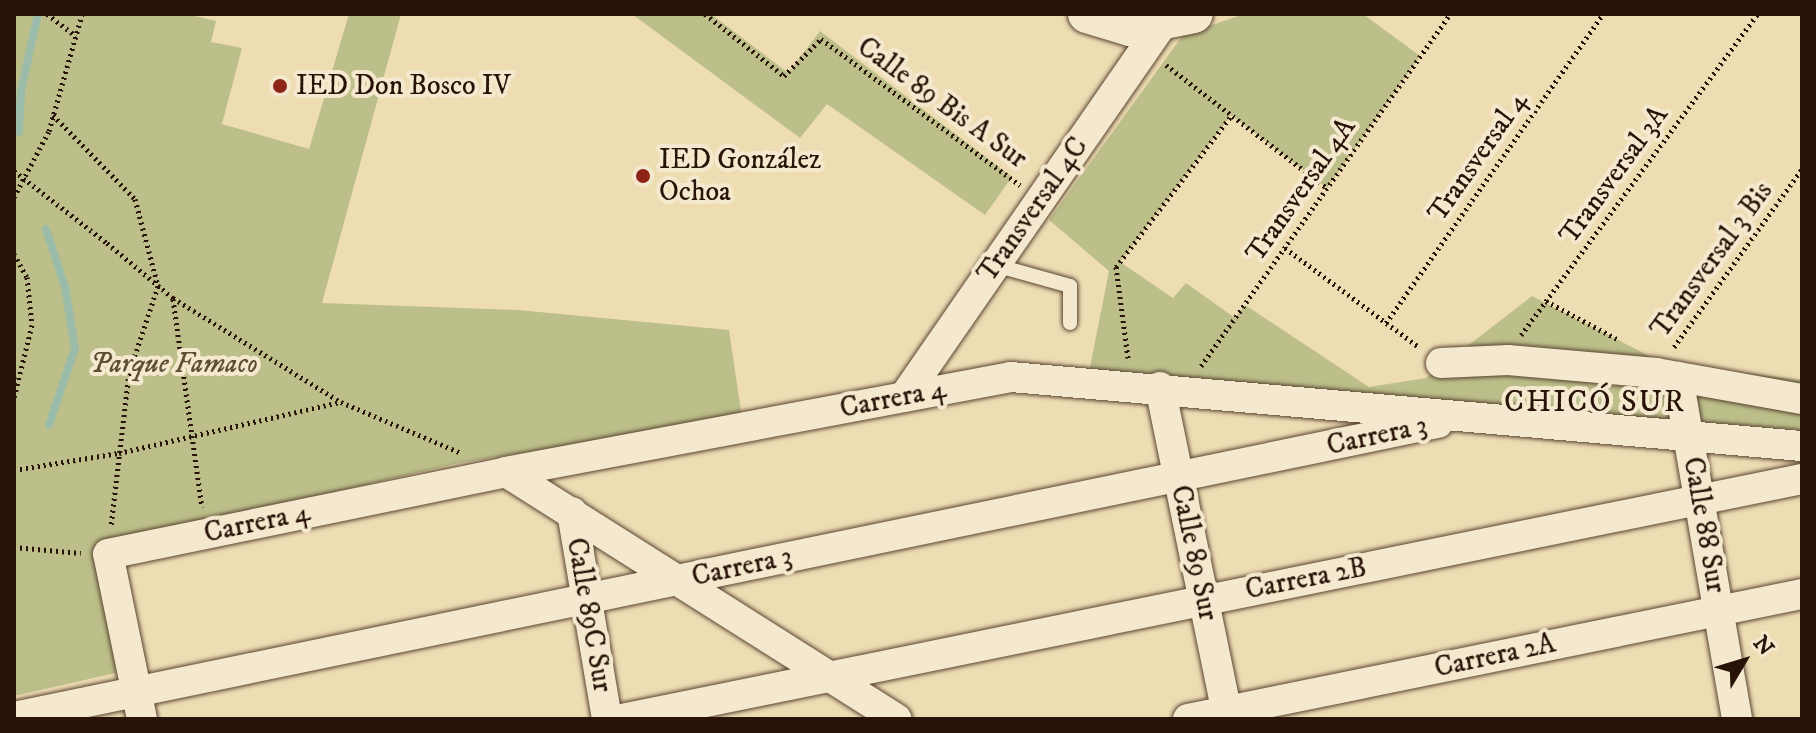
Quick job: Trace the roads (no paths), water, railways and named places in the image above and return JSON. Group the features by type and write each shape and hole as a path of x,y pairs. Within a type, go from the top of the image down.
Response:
{"street":[{"path":"1087,14 1158,28"},
{"name":"Transversal 4C","path":"904,397 1158,28"},
{"path":"1441,363 1501,360 1667,375 1802,399"},
{"name":"Calle 88 Sur","path":"1667,375 1689,438 1737,719"},
{"name":"Carrera 4","path":"139,705 108,554 506,472 1011,377 1159,387 1802,446"},
{"name":"Calle 89 Sur","path":"1159,387 1227,715"},
{"name":"Carrera 3","path":"14,717 139,705 587,599 1470,417"},
{"path":"506,472 897,719"},
{"name":"Carrera 2B","path":"622,719 1802,479"},
{"name":"Calle 89C Sur","path":"572,512 607,719"},
{"name":"Carrera 2A","path":"1188,719 1227,715 1802,594"}],"lane":[{"path":"995,265 1070,286 1070,323"}],"waterway":[{"path":"19,132 21,91 38,14"},
{"path":"46,229 65,287 75,348 49,425"}],"place":[{"name":"IED Don Bosco IV","path":"280,86"},
{"name":"IED González Ochoa","path":"643,176"}],"district":[{"name":"CHICÓ SUR","path":"1595,403"}],"park label":[{"name":"Parque Famaco","path":"174,364"}]}
